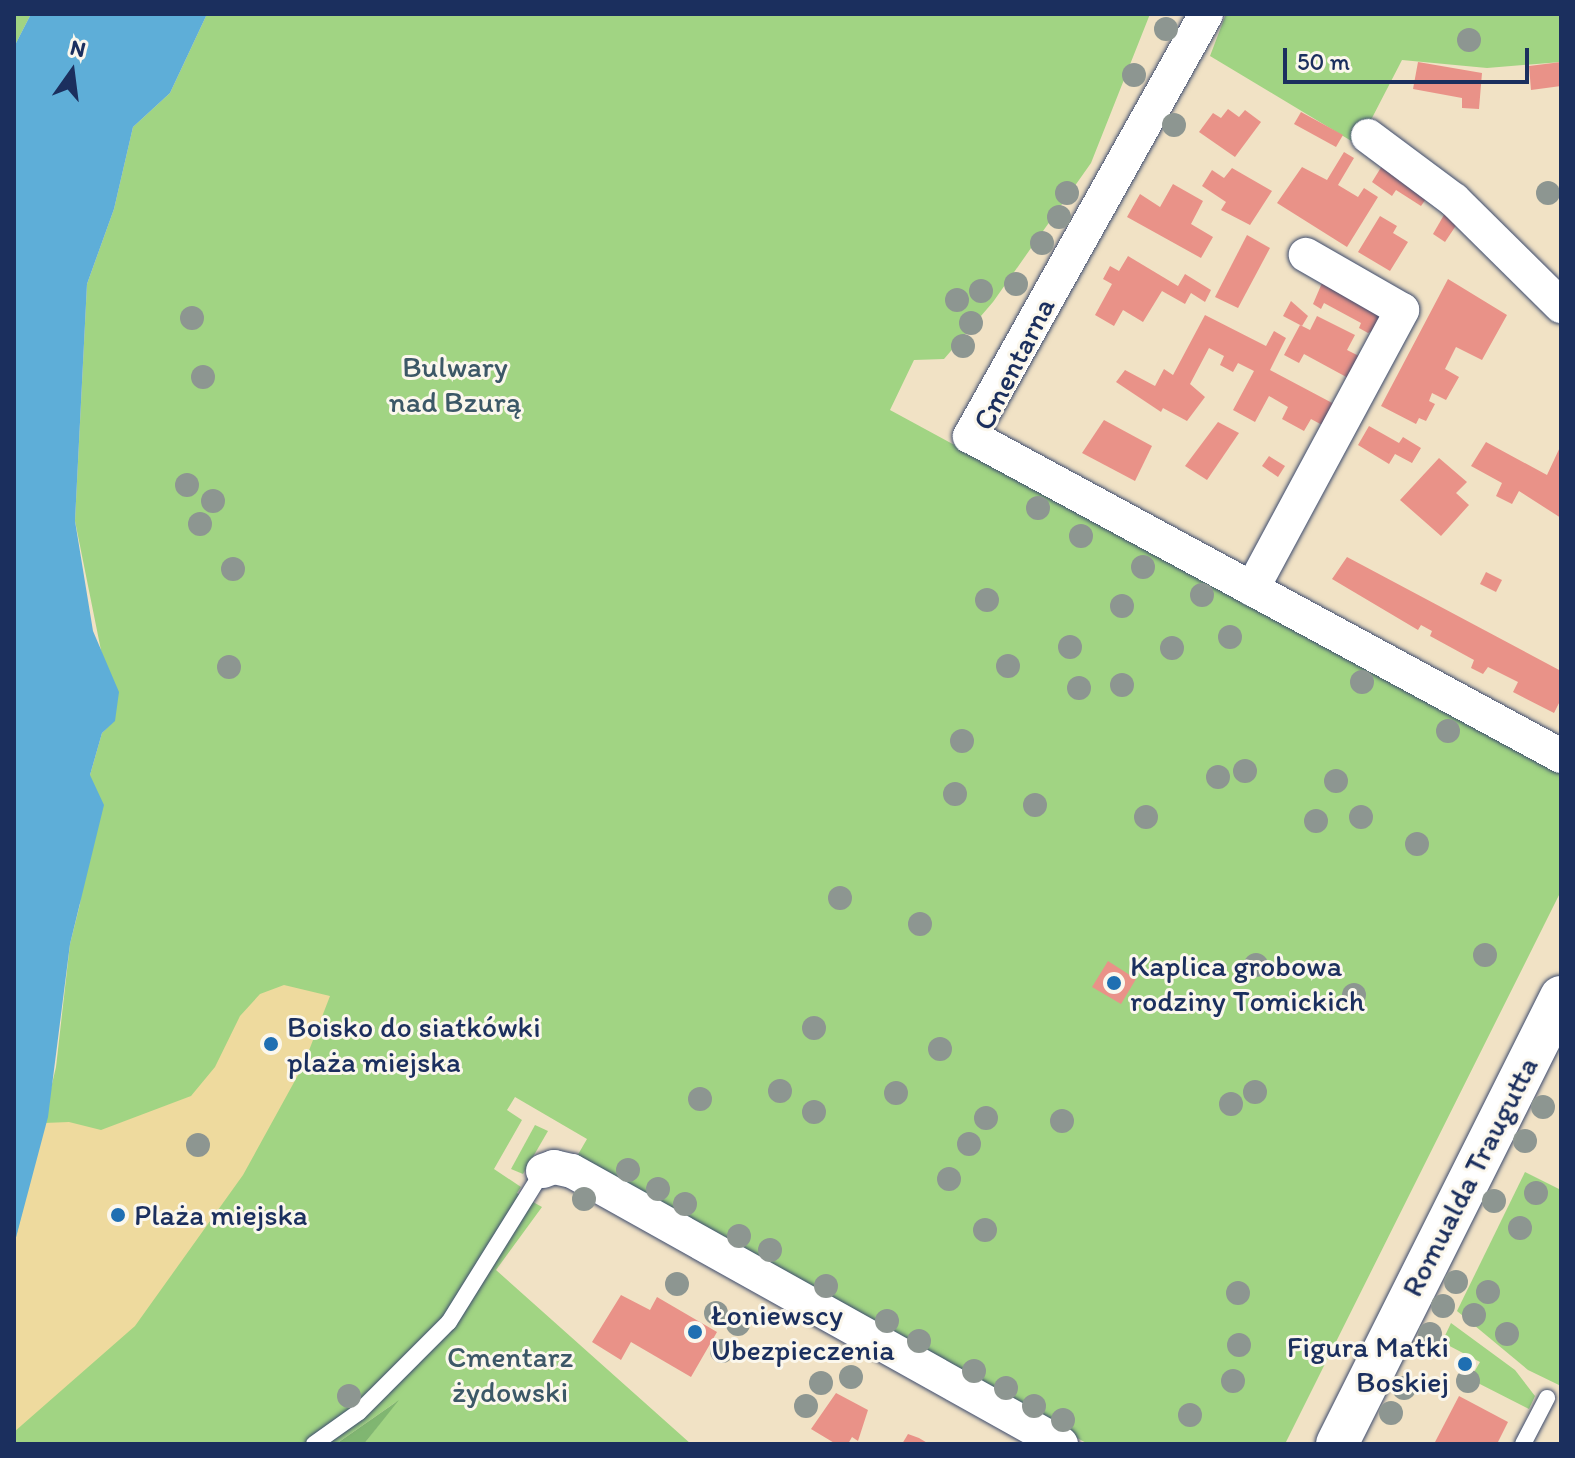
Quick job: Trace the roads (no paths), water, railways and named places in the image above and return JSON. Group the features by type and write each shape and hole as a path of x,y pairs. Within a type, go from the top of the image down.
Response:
{"street":[{"name":"Cmentarna","path":"1206,14 970,436 1561,756"},
{"path":"1368,136 1454,200 1561,306"},
{"path":"1252,589 1402,310 1306,255"},
{"name":"Romualda Traugutta","path":"1337,1444 1561,997"},
{"path":"543,1171 554,1167 572,1171 1061,1444"}],"lane":[{"path":"314,1444 359,1412 449,1322 543,1171"},
{"path":"1523,1444 1547,1398"}],"water":[{"path":"31,14 207,14 170,93 133,127 114,209 87,284 75,521 93,631 119,692 115,721 102,733 90,775 104,805 70,944 48,1117 14,1245 14,47"}],"place":[{"name":"Kaplica grobowa rodziny Tomickich","path":"1114,983"},
{"name":"Boisko do siatkówki plaża miejska","path":"271,1044"},
{"name":"Plaża miejska","path":"118,1215"},
{"name":"Łoniewscy Ubezpieczenia","path":"695,1332"},
{"name":"Figura Matki Boskiej","path":"1465,1364"}],"park label":[{"name":"Bulwary nad Bzurą","path":"455,384"},
{"name":"Cmentarz żydowski","path":"510,1374"}]}
